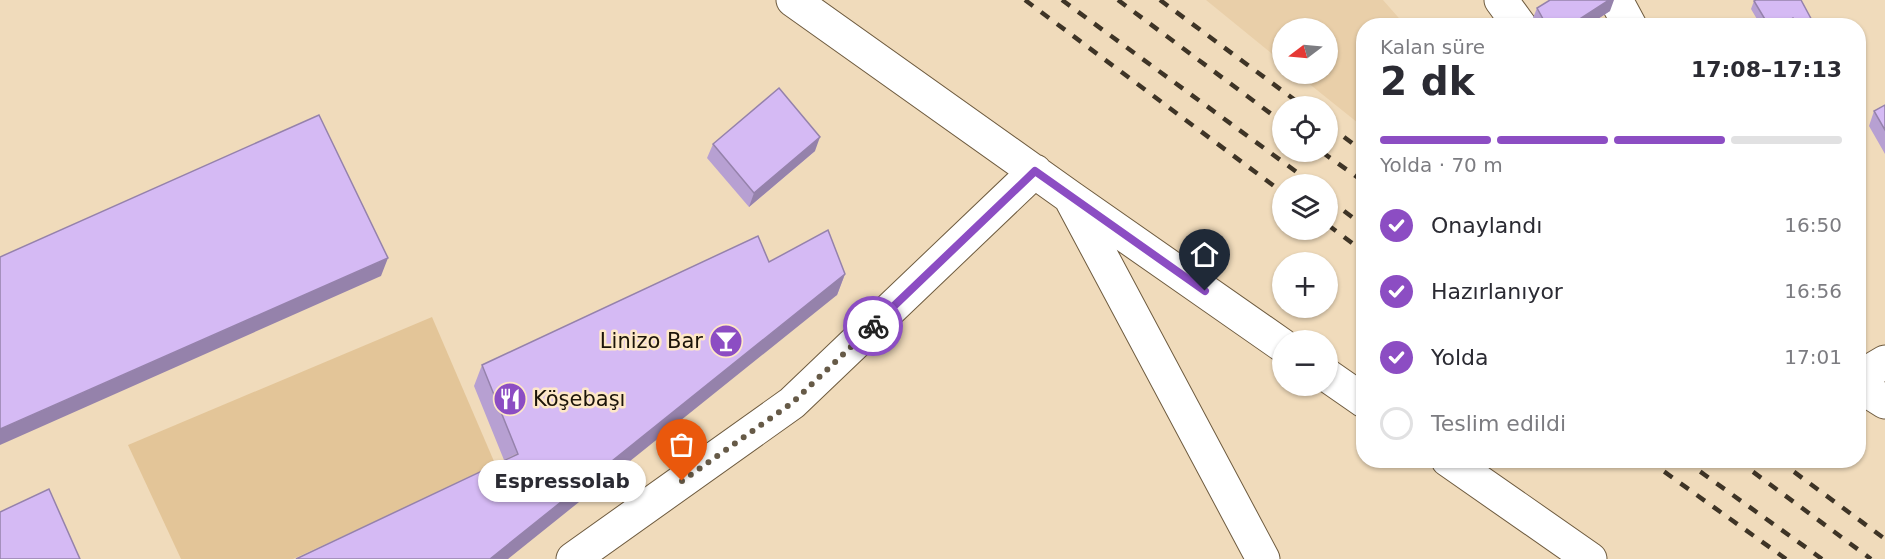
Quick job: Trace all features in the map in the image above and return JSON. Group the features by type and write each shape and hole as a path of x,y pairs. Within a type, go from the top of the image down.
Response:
{"street":[{"path":"794,0 1272,338"},
{"path":"1501,0 1514,18"},
{"path":"573,559 792,403 1035,171"},
{"path":"1070,197 1263,559"},
{"path":"1866,373 1885,362"},
{"path":"1338,383 1356,396"},
{"path":"1866,390 1885,402"},
{"path":"1459,468 1590,559"}],"shaded area":[{"path":"1206,0 1383,0 1399,18 1356,18 1356,121 1338,107 1338,96 1324,96 1309,84 1338,84 1338,18 1272,18 1272,54"},
{"path":"432,317 496,466 293,559 181,559 128,445"}],"building":[{"path":"1550,0 1609,0 1581,18 1543,18 1537,8"},
{"path":"1801,0 1811,18 1764,18 1754,1"},
{"path":"779,88 820,137 754,193 713,144"},
{"path":"1885,105 1885,130 1874,111"},
{"path":"319,115 388,258 0,429 0,257"},
{"path":"828,230 845,274 490,559 296,559 518,454 482,365 758,236 769,262"},
{"path":"49,489 80,559 0,559 0,512"}],"railway":[{"path":"1025,0 1272,185"},
{"path":"1062,0 1299,174"},
{"path":"1118,0 1272,115"},
{"path":"1160,0 1290,96"},
{"path":"1338,132 1356,146"},
{"path":"1336,162 1356,176"},
{"path":"1338,206 1356,220"},
{"path":"1338,232 1356,246"},
{"path":"1659,468 1786,559"},
{"path":"1695,468 1822,559"},
{"path":"1748,468 1871,559"},
{"path":"1789,468 1885,539"}],"way so far":[{"path":"682,481 792,403 873,326"}],"place":[{"name":"Linizo Bar","path":"726,341"},
{"name":"Köşebaşı","path":"510,399"},
{"name":"Espressolab","path":"682,481"}],"route":[{"path":"873,326 1035,171 1205,291"}]}
